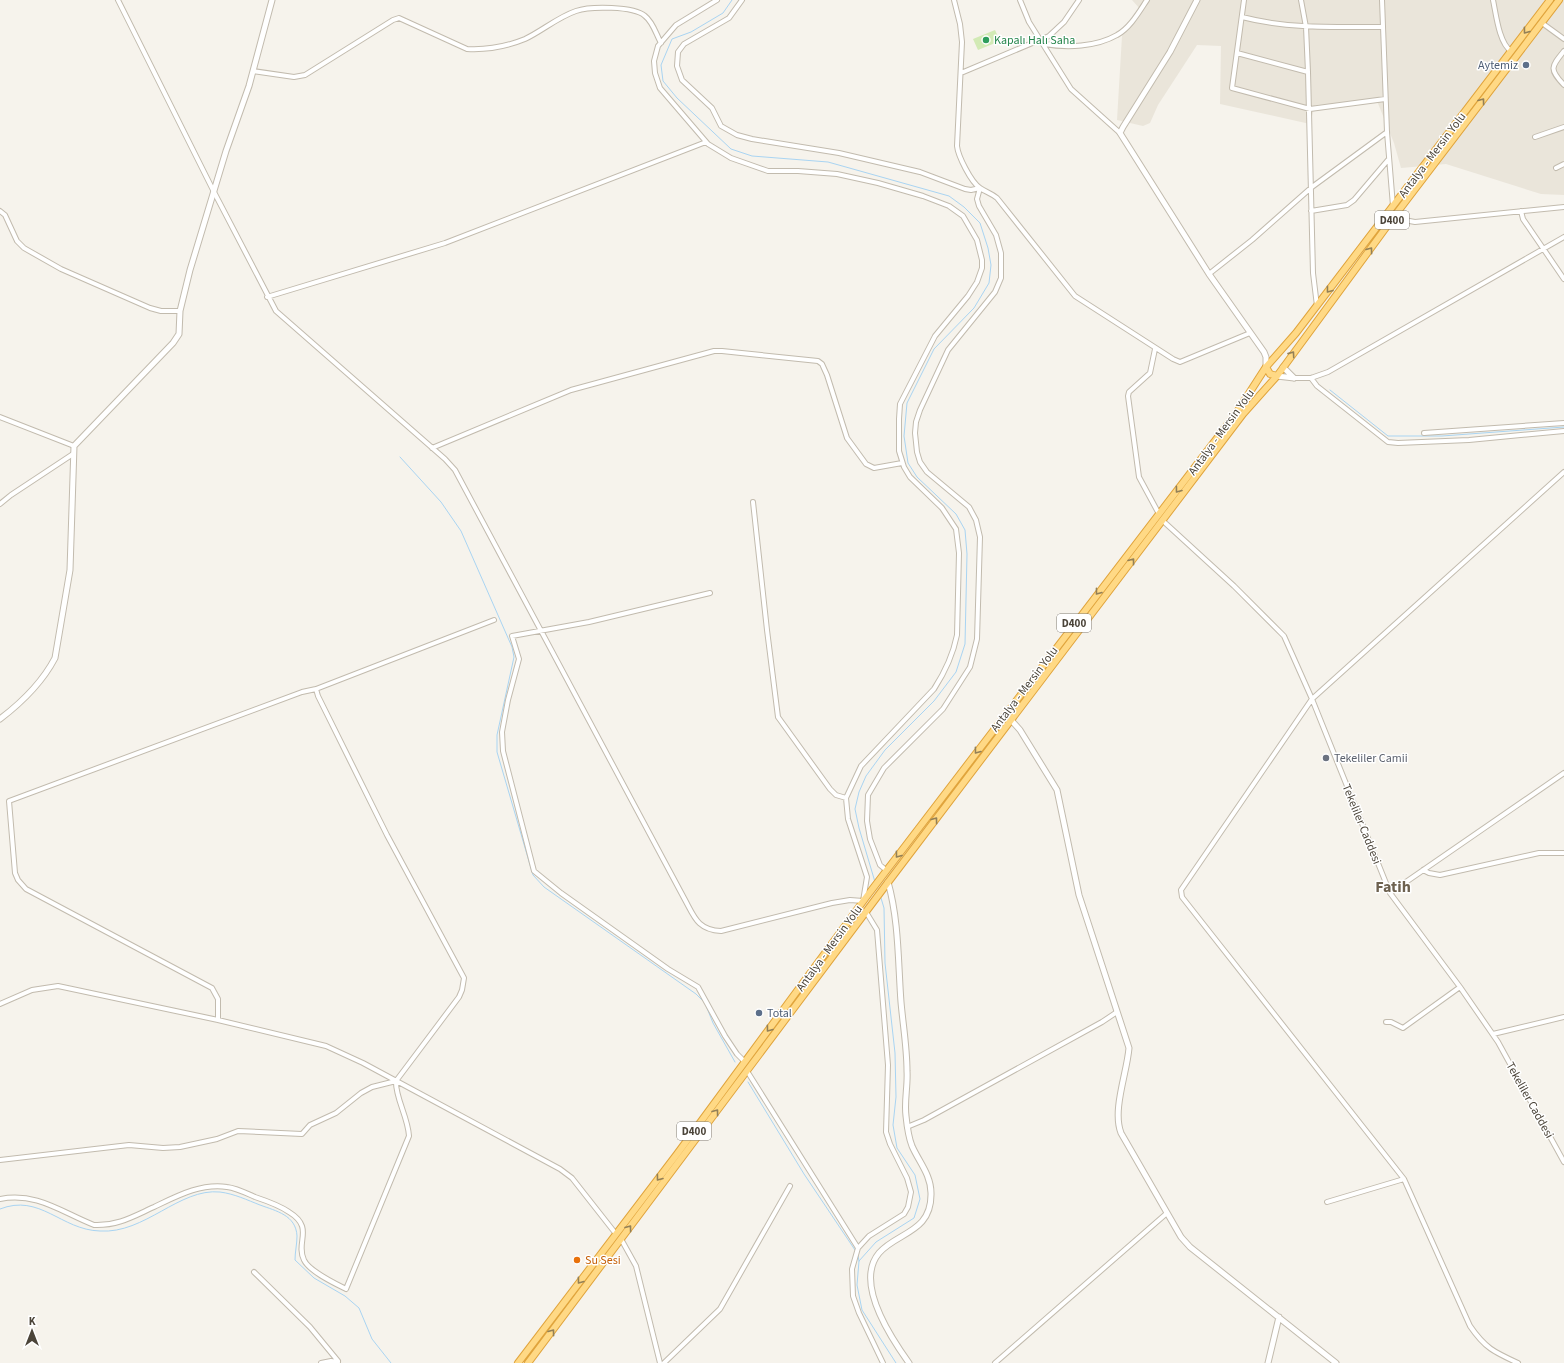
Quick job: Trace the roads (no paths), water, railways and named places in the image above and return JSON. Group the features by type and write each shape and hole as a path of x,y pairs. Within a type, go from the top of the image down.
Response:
{"highway":[{"name":"Antalya - Mersin Yolu","path":"518,1363 745,1062 886,870 1237,412 1266,367 1317,306 1550,0"},
{"name":"Antalya - Mersin Yolu","path":"528,1363 1011,720 1243,414 1277,376 1393,218 1559,0"},
{"path":"1274,358 1281,361 1283,367"},
{"path":"1266,367 1270,374 1277,376"},
{"path":"616,1234 621,1239"}],"street":[{"path":"118,0 267,297 276,311 445,459 460,479 699,924 710,931 721,931 832,902 865,898 867,877 848,819 846,798 861,766 934,688 942,676 954,649 957,636 959,553 956,529 942,508 910,477 902,463 900,451 900,404 935,336 968,296 981,273 982,260 977,240 970,226 963,216 949,206 923,196 878,183 837,174 798,171 768,171 731,158 706,142 660,88 657,81 654,61 658,46 676,25 717,0"},
{"path":"0,719 33,687 49,669 55,658 70,570 74,446 173,343 179,334 181,323 180,311 190,270 226,151 253,71 272,0"},
{"path":"742,0 729,18 684,44 678,52 677,66 682,80 712,108 721,126 737,135 752,139 838,153 920,172 965,189 972,190 980,188"},
{"path":"954,0 960,24 961,74 956,146 958,154 973,181 980,188 990,192 997,198 1075,296 1172,359 1180,362 1250,333"},
{"path":"1020,0 1029,22 1071,89 1120,133 1209,274 1264,352 1266,357 1266,367"},
{"path":"961,74 1049,36 1057,29 1078,0"},
{"path":"1044,44 1055,46 1082,46 1118,35 1131,22 1147,0"},
{"path":"1120,133 1170,52 1197,0"},
{"path":"1244,0 1232,88 1310,109 1385,98"},
{"path":"1301,0 1306,27 1310,109 1313,273 1317,306"},
{"path":"1382,0 1388,160 1393,206"},
{"path":"1493,0 1506,48 1511,51"},
{"path":"253,71 294,77 305,75 329,58 393,20 399,18 406,19 468,49 477,49 526,39 575,11 587,8 614,8 643,14 648,19 661,43"},
{"path":"1242,17 1267,23 1306,27 1383,27"},
{"path":"1542,23 1564,39"},
{"path":"1564,51 1553,64 1552,69 1554,74 1564,85"},
{"path":"1238,52 1308,72"},
{"path":"1535,137 1564,127"},
{"path":"1209,274 1252,240 1312,187 1387,132"},
{"path":"267,297 445,243 551,204 706,142"},
{"path":"1311,211 1347,205 1354,200 1388,160"},
{"path":"1556,168 1564,164"},
{"path":"886,870 880,865 870,839 867,821 868,795 884,768 943,710 970,667 977,639 980,537 976,520 969,507 927,472 920,462 917,452 915,433 916,422 920,410 948,350 995,292 1001,278 1001,253 993,228 979,206 977,199 980,188"},
{"path":"1393,218 1415,222 1564,207"},
{"path":"0,211 5,215 17,241 24,248 61,269 150,308 161,311 180,311"},
{"path":"1521,211 1522,219 1564,279"},
{"path":"1277,376 1311,378 1328,372 1564,237"},
{"path":"1156,348 1150,373 1129,392 1128,396 1139,478 1159,514"},
{"path":"432,448 571,390 714,351 722,351 818,361 822,364 827,375 847,438 866,464 874,468 902,463"},
{"path":"1264,352 1274,358"},
{"path":"1283,367 1294,378"},
{"path":"1311,378 1317,386 1388,442 1398,444 1469,440 1564,431"},
{"path":"0,417 74,446"},
{"path":"1424,433 1564,423"},
{"path":"0,504 11,495 74,454"},
{"path":"1518,1363 1491,1350 1480,1341 1470,1326 1404,1179 1182,898 1181,890 1312,699 1564,472"},
{"path":"753,502 778,717 830,789 836,795 846,798"},
{"name":"Tekeliler Caddesi","path":"1163,521 1279,630 1287,641 1390,893 1493,1034 1564,1162"},
{"path":"710,593 542,632 512,636 519,659 508,700 502,732 505,760 534,871 561,893 668,969 698,988 725,1036 737,1054 745,1062"},
{"path":"218,1020 218,999 212,988 26,889 18,880 16,873 9,801 302,692 316,689 494,620"},
{"path":"0,1199 27,1197 40,1200 94,1225 104,1225 118,1224 133,1218 188,1191 203,1187 228,1187 281,1207 291,1213 302,1226 304,1233 302,1255 304,1261 309,1267 346,1289 409,1136 409,1126 395,1089 396,1081 459,997 464,978 384,828 318,696 316,689"},
{"path":"1011,720 1020,730 1057,790 1078,896 1129,1048 1128,1064 1117,1115 1118,1125 1166,1213 1181,1237 1190,1247 1336,1363"},
{"path":"1390,893 1564,773"},
{"path":"1423,870 1429,874 1440,875 1539,853 1564,853"},
{"path":"887,884 891,893 899,952 908,1072 905,1100 907,1127 913,1146 925,1167 931,1192 930,1204 923,1220 912,1232 879,1253 870,1273 870,1286 877,1309 908,1363"},
{"path":"866,912 877,930 888,1065 886,1132 890,1144 907,1178 911,1192 908,1207 904,1214 869,1236 858,1248 852,1269 853,1296 859,1313 883,1363"},
{"path":"0,1004 32,990 58,986 218,1020 326,1046 363,1063 560,1169 572,1178 616,1234"},
{"path":"1386,1022 1391,1022 1403,1028 1460,987"},
{"path":"907,1127 931,1116 1102,1022 1117,1012"},
{"path":"1493,1034 1564,1017"},
{"path":"746,1071 762,1097 782,1124 808,1169 858,1248"},
{"path":"0,1160 129,1145 163,1148 180,1147 217,1139 238,1131 302,1134 310,1125 336,1113 361,1093 372,1087 396,1081"},
{"path":"1327,1202 1404,1179"},
{"path":"664,1363 720,1310 790,1186"},
{"path":"995,1363 1166,1213"},
{"path":"621,1239 636,1266 660,1363"},
{"path":"254,1272 310,1327 338,1362"},
{"path":"1268,1363 1279,1317"},
{"path":"321,1363 331,1361 338,1362"}],"waterway":[{"path":"732,0 723,13 691,32 672,39 661,65 663,81 677,98 731,149 752,156 828,162 949,196 964,207 980,223 988,248 991,265 989,283 974,308 934,349 907,403 904,436 908,463 917,477 956,514 965,530 967,554 965,644 956,672 934,701 885,750 866,776 859,792 855,809 875,882"},
{"path":"1330,390 1388,436 1442,436 1564,427"},
{"path":"400,457 441,502 461,531 512,647 514,657 497,735 497,752 533,875 544,887 696,994 704,1002"},
{"path":"881,898 884,908 885,963 895,1053 896,1097 893,1125 897,1148 915,1175 920,1199 914,1218 876,1242 859,1261 857,1285 862,1310 896,1363"},
{"path":"707,1008 713,1023 735,1062"},
{"path":"748,1082 804,1174 855,1250"},
{"path":"0,1209 14,1205 27,1206 39,1209 74,1225 100,1231 116,1230 132,1226 176,1203 205,1193 220,1192 231,1194 272,1209 289,1219 296,1229 297,1236 295,1260 314,1278 345,1296 359,1308 372,1339 391,1363"},
{"path":"858,1255 859,1261"}],"place":[{"name":"Kapalı Halı Saha","path":"986,40"},
{"name":"Aytemiz","path":"1526,65"},
{"name":"Tekeliler Camii","path":"1326,758"},
{"name":"Total","path":"759,1013"},
{"name":"Su Sesi","path":"577,1260"}],"district":[{"name":"Fatih","path":"1393,886"}]}
